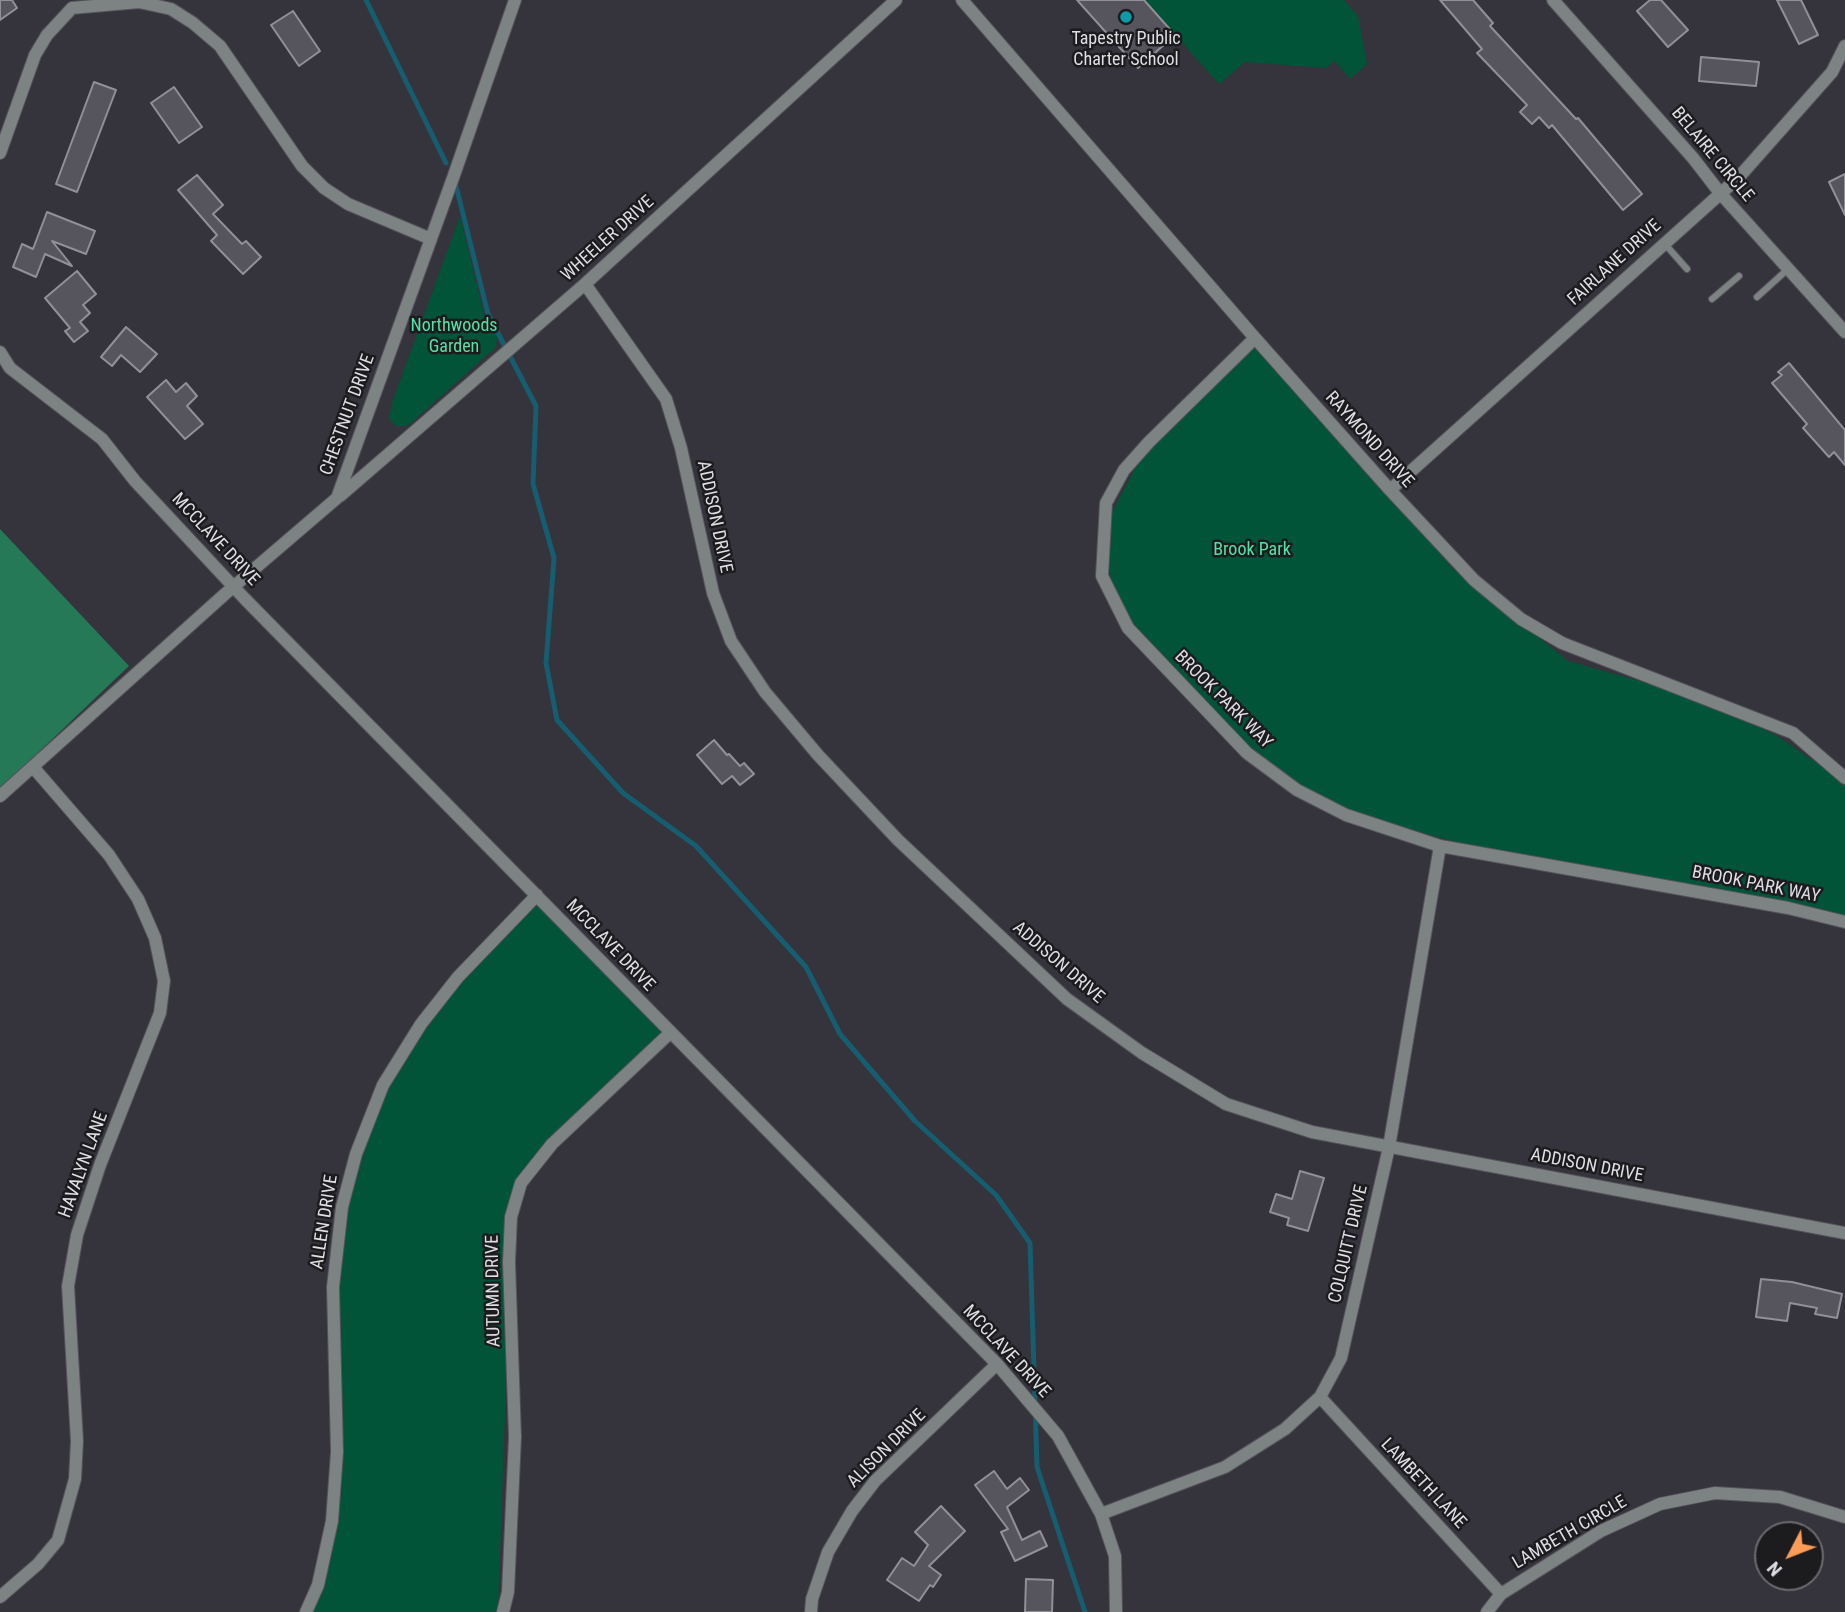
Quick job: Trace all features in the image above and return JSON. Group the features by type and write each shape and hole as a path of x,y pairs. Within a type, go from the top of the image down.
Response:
{"street":[{"name":"CHESTNUT DRIVE","path":"0,796 337,498 515,0"},
{"name":"WHEELER DRIVE","path":"337,498 585,284 896,0"},
{"name":"RAYMOND DRIVE","path":"962,0 1255,338 1474,580 1521,619 1562,643 1793,733 1845,778"},
{"name":"BELAIRE CIRCLE","path":"1553,0 1845,332"},
{"path":"0,153 36,55 47,34 70,4 139,2 170,9 193,23 220,46 302,166 324,188 348,204 431,239"},
{"name":"FAIRLANE DRIVE","path":"1390,490 1739,177 1832,72 1845,46"},
{"name":"ADDISON DRIVE","path":"585,284 666,399 681,447 713,593 731,641 765,692 818,755 898,840 1067,999 1142,1053 1226,1104 1311,1132 1845,1233"},
{"name":"BROOK PARK WAY","path":"1255,338 1124,470 1106,503 1102,576 1128,628 1247,753 1297,790 1346,815 1440,846 1788,908 1845,922"},
{"name":"MCCLAVE DRIVE","path":"0,352 10,368 102,439 135,481 234,587 997,1364 1058,1436 1101,1514 1115,1556 1116,1612"},
{"name":"HAVALYN LANE","path":"0,1597 38,1564 58,1539 75,1479 76,1441 68,1286 77,1235 100,1165 160,1013 164,981 155,938 138,899 109,855 33,767"},
{"name":"COLQUITT DRIVE","path":"1101,1514 1226,1467 1285,1429 1320,1397 1341,1358 1389,1147 1440,846"},
{"name":"ALLEN DRIVE","path":"306,1612 317,1585 332,1521 337,1452 333,1287 342,1208 356,1154 383,1085 421,1024 458,977 537,895"},
{"name":"AUTUMN DRIVE","path":"503,1612 508,1592 515,1437 509,1262 511,1217 521,1183 552,1144 670,1032"},
{"name":"ALISON DRIVE","path":"811,1612 812,1599 828,1552 852,1511 875,1481 997,1364"},
{"name":"LAMBETH LANE","path":"1320,1397 1501,1594"},
{"name":"LAMBETH CIRCLE","path":"1487,1612 1501,1594 1601,1531 1660,1504 1715,1493 1780,1497 1845,1517"}],"lane":[{"path":"1664,243 1687,270"},
{"path":"1757,296 1788,269"},
{"path":"1712,299 1739,276"}],"green space":[{"path":"1144,0 1344,0 1358,16 1367,64 1350,79 1335,61 1326,68 1245,62 1219,84"},
{"name":"Northwoods Garden","path":"460,216 484,314 497,337 496,347 411,423 397,426 389,417 393,400"},
{"name":"Brook Park","path":"1260,337 1452,568 1568,661 1679,692 1774,734 1845,784 1845,922 1529,860 1337,812 1247,753 1115,610 1104,528 1145,449"},
{"path":"0,529 129,666 0,789"},
{"path":"536,891 666,1029 542,1153 512,1212 498,1612 308,1612 341,1457 331,1301 341,1198 378,1099 431,1011"}],"building":[{"path":"0,0 12,0 17,8 0,20"},
{"name":"Tapestry Public Charter School","path":"1077,0 1144,0 1175,35 1138,68"},
{"path":"1440,0 1473,0 1493,23 1490,26 1576,119 1578,118 1642,194 1623,210 1552,125 1549,128 1539,117 1532,124 1520,112 1527,105 1477,53 1482,49"},
{"path":"1650,0 1661,0 1688,30 1668,47 1637,11"},
{"path":"1777,0 1801,0 1818,35 1799,44"},
{"path":"293,11 320,51 299,66 271,25"},
{"path":"1701,57 1759,62 1756,86 1699,81"},
{"path":"94,82 116,90 77,192 56,184"},
{"path":"174,87 202,127 179,143 151,103"},
{"path":"1845,174 1845,215 1829,182"},
{"path":"197,175 223,205 213,214 242,244 246,241 261,257 243,274 211,241 217,235 178,190"},
{"path":"47,212 95,231 86,254 52,241 72,266 45,254 36,277 13,267 22,244 33,249"},
{"path":"77,271 96,294 83,305 90,313 80,322 88,331 74,342 65,331 70,328 45,298"},
{"path":"126,327 157,354 140,372 121,355 112,366 101,357"},
{"path":"1789,363 1845,430 1845,465 1834,452 1829,457 1803,428 1807,424 1772,383 1782,375 1778,372"},
{"path":"166,380 176,392 186,383 197,396 187,406 203,424 185,439 147,397"},
{"path":"714,740 727,755 740,766 744,763 754,774 740,785 732,776 722,784 697,755"},
{"path":"1300,1171 1324,1178 1308,1231 1287,1225 1289,1218 1270,1212 1276,1194 1292,1199"},
{"path":"1761,1279 1792,1282 1842,1294 1837,1318 1815,1314 1817,1308 1790,1303 1787,1321 1756,1317"},
{"path":"994,1471 1007,1489 1020,1478 1029,1490 1007,1507 1022,1540 1040,1531 1047,1546 1015,1561 1001,1532 1008,1529 975,1485"},
{"path":"941,1506 965,1531 929,1566 941,1575 919,1601 887,1580 902,1558 914,1566 928,1545 915,1532"},
{"path":"1026,1579 1053,1580 1052,1612 1025,1612"}],"waterway":[{"path":"366,0 446,163"},
{"path":"455,182 488,314 536,406 533,484 554,558 546,663 557,720 623,793 696,846 806,967 840,1034 915,1121 996,1195 1030,1243 1037,1467 1085,1612"}],"place":[{"name":"Tapestry Public Charter School","path":"1126,17"}]}
